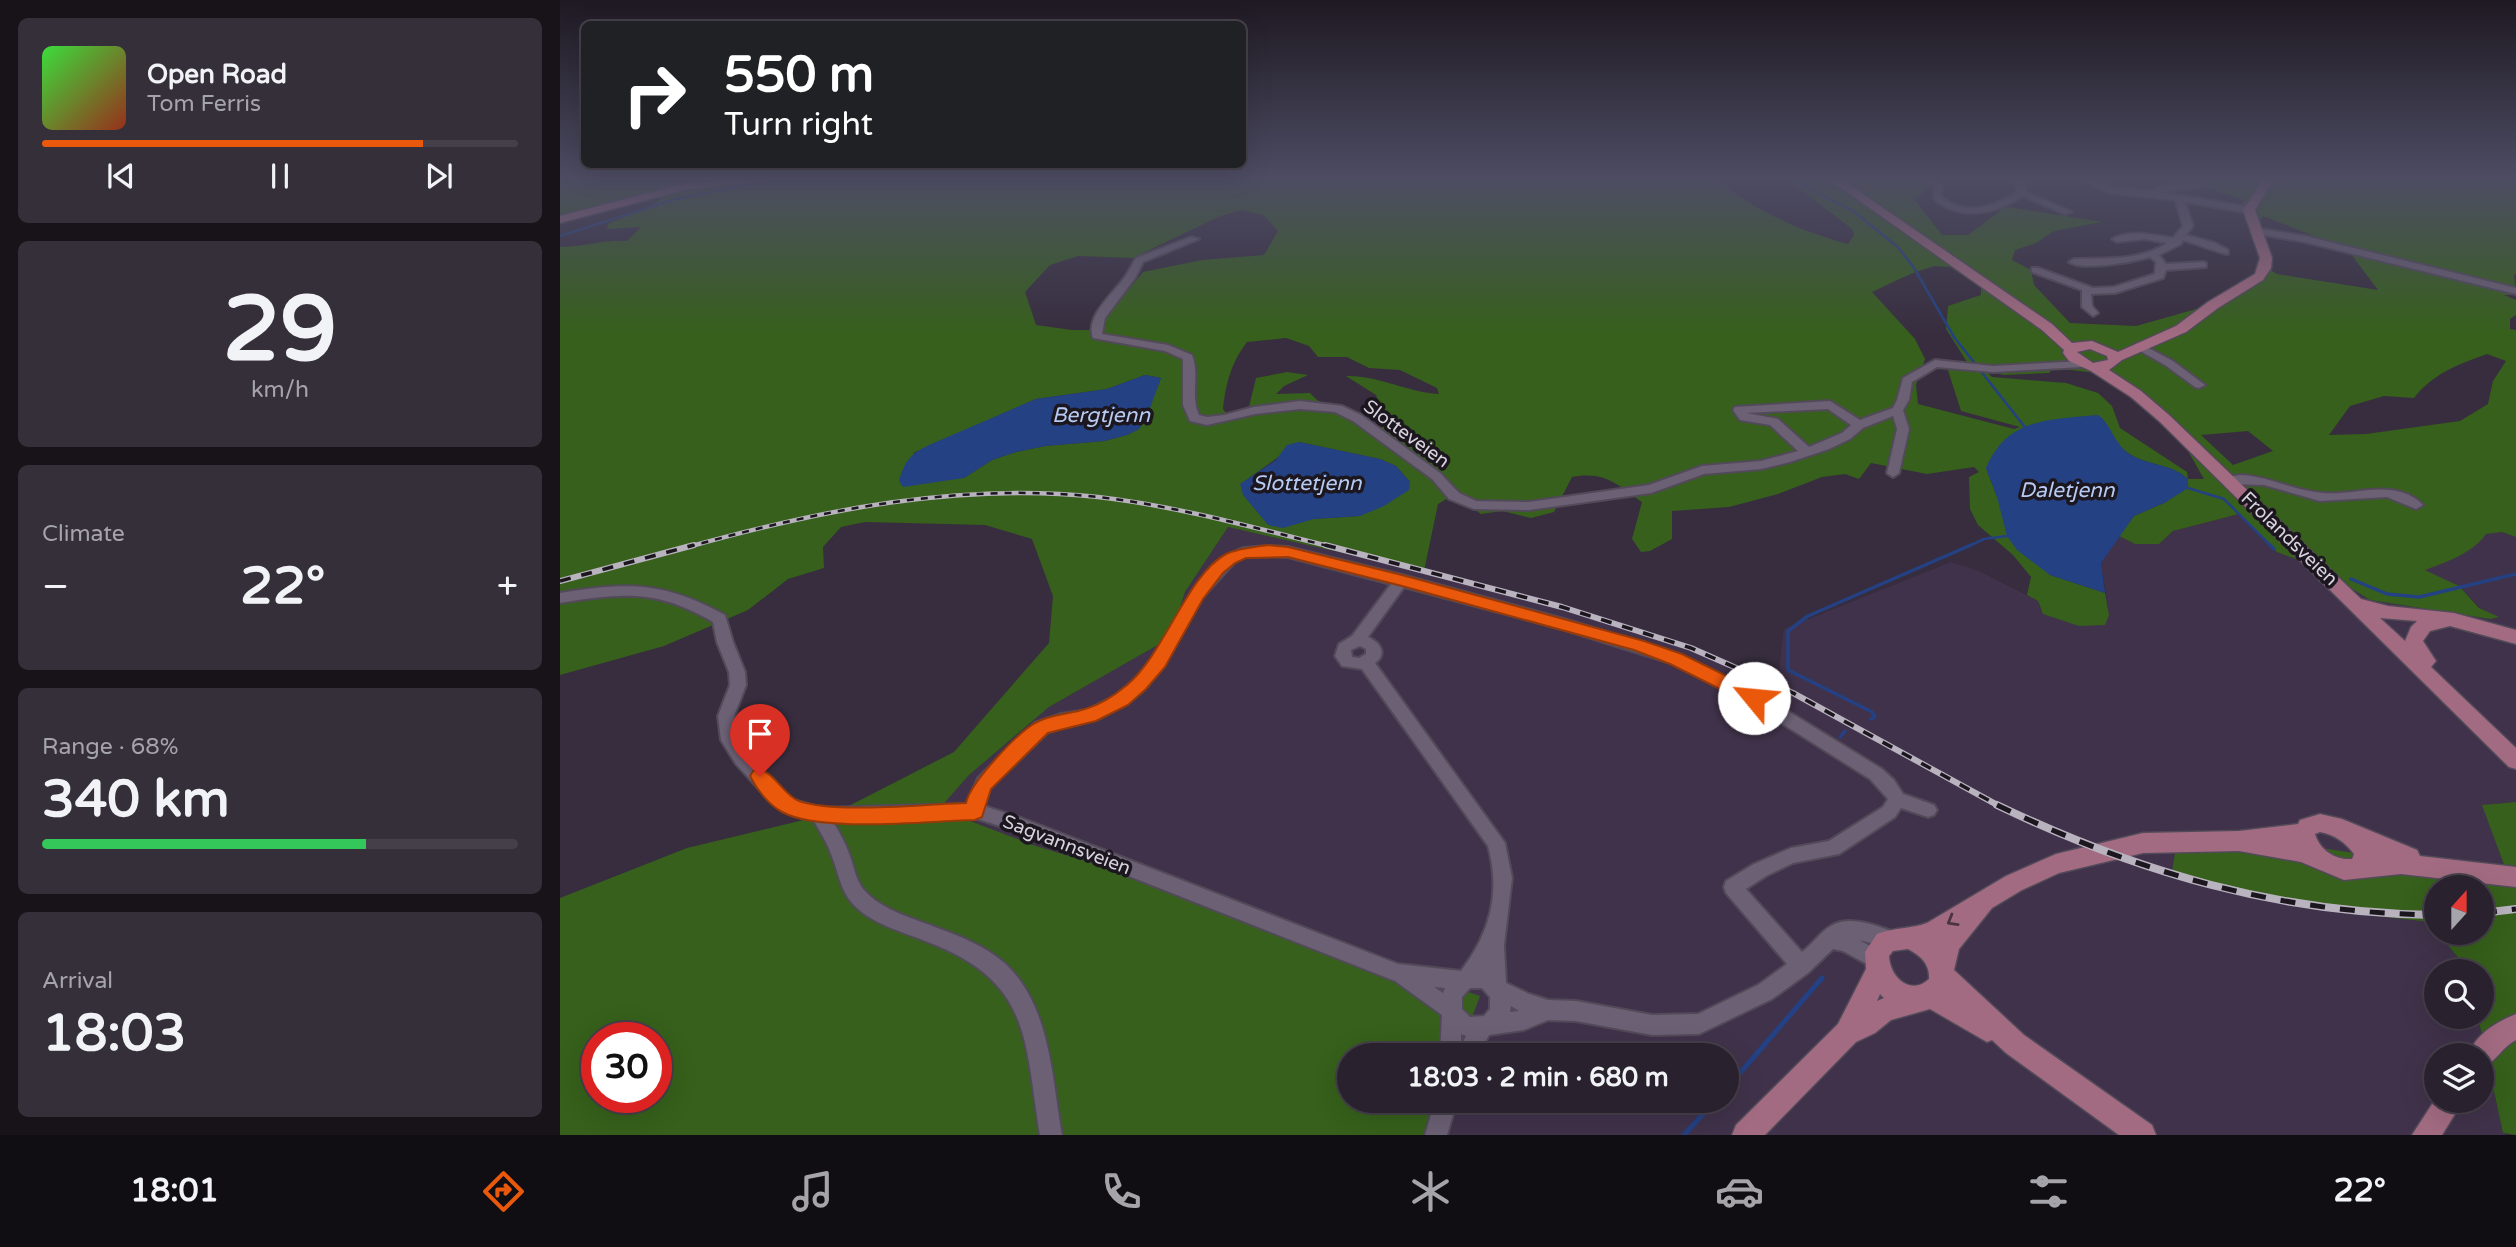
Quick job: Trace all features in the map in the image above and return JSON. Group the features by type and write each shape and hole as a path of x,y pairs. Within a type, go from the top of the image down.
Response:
{"main road":[{"path":"1907,230 2047,327 2086,344 2103,348 2139,346"},
{"path":"2089,366 2114,361 2139,346 2181,329 2198,314 2259,277 2265,268 2266,258 2255,231"},
{"path":"2047,327 2070,351 2086,344"},
{"name":"Frolandsveien","path":"2103,348 2136,394"},
{"name":"Frolandsveien","path":"2070,351 2089,366 2136,394 2350,596 2516,761"},
{"name":"Frolandsveien","path":"2350,596 2385,613 2428,616 2468,623 2516,637"},
{"name":"Frolandsveien","path":"2468,623 2435,622 2419,628 2414,641 2420,655 2463,700 2468,713"},
{"path":"1847,1033 1877,966 1878,951 1902,939 1935,931 2014,883 2056,864 2143,843 2239,841 2304,833 2308,827 2319,823 2336,826 2379,847 2435,866"},
{"path":"2304,833 2308,846 2320,859"},
{"path":"2348,833 2356,839 2365,854 2362,866"},
{"path":"2239,841 2301,852 2348,870 2384,862 2516,877"},
{"path":"1877,966 1890,988 1909,998 1934,985 1950,943 1984,901"},
{"path":"1902,939 1931,950 1934,985 2143,1135"},
{"path":"1746,1135 1847,1033 1884,1010 1934,985"},
{"path":"2491,1043 2497,1036 2516,1027"},
{"path":"2426,1135 2441,1113"}],"street":[{"path":"2074,262 2152,254 2180,239 2186,230"},
{"path":"2255,231 2305,239 2516,291"},
{"path":"2117,239 2145,236 2180,239 2212,245 2225,252"},
{"name":"Slotteveien","path":"1194,239 1179,247 1142,257 1136,270 1117,291 1095,332 1102,338 1168,348 1188,357 1191,371 1189,409 1190,414 1199,420 1224,419 1254,411 1300,405 1324,405 1338,409 1357,418 1436,476 1454,496 1474,505 1529,506 1639,491 1702,470 1761,465 1807,452 1846,436 1859,425 1897,410"},
{"path":"2115,290 2159,276 2163,267 2161,261 2152,254"},
{"path":"2163,267 2178,268 2203,264"},
{"path":"2035,270 2089,289 2128,292 2159,286"},
{"path":"2089,289 2086,291 2087,307 2093,313"},
{"path":"2139,346 2199,384"},
{"path":"2039,366 2070,351"},
{"path":"1893,473 1903,429 1897,410 1903,400 1907,380 1935,363 1993,369 2089,366"},
{"path":"1807,452 1774,422 1744,417 1739,410 1830,405 1859,425"},
{"name":"Frolandsveien","path":"2229,480 2258,479 2323,498 2388,492 2416,505"},
{"path":"975,811 976,800 984,783 1041,728 1061,720 1090,716 1121,700 1139,685 1158,662 1197,595 1230,559 1244,553 1268,551 1288,552 1402,580 1638,645 1676,659 1754,698 1824,739 1876,774 1888,785 1897,799 1928,810"},
{"path":"1402,580 1357,641 1344,648 1343,656 1351,664 1366,663 1496,843 1504,871 1504,888 1495,933 1497,988 1501,1005 1499,1013 1485,1026 1474,1043"},
{"name":"Sagvannsveien","path":"560,598 617,591 656,590 680,598 720,619 724,626 725,642 737,672 738,685 726,716 729,740 742,759 776,796 789,806 820,815 975,811 1016,823 1398,973 1465,981"},
{"path":"1801,966 1733,887 1760,870 1791,856 1833,848 1889,812 1897,799"},
{"path":"820,815 840,853 852,889 859,900 924,932 965,946 985,958 1001,973 1025,1006 1038,1047 1051,1135"},
{"path":"1465,981 1483,978 1525,1003 1548,1010 1576,1011 1652,1025 1699,1024 1765,992 1801,966 1837,932 1846,930 1902,939"},
{"path":"1451,1043 1453,993 1483,958 1495,933"},
{"path":"1830,940 1846,943 1877,966"},
{"name":"Sagvannsveien","path":"1398,973 1452,1011"},
{"path":"1452,1011 1456,1019 1468,1027 1524,1020 1548,1010"},
{"path":"1436,1135 1442,1113"}],"shaded area":[{"path":"2239,514 2277,552 2319,568 2370,600 2491,619 2459,586 2424,570 2471,546 2486,534 2502,532 2516,537 2516,802 2483,805 2507,874 2173,872 2307,908 2424,921 2424,945 2448,945 2459,959 2424,959 2424,1029 2481,1029 2484,1043 2424,1043 2424,1113 2494,1113 2494,1091 2503,1133 2507,1135 1431,1135 1437,1113 1739,1113 1739,1043 1462,1043 1479,996 1036,846 938,809 969,775 1049,707 1170,638 1185,592 1228,527 1402,564 1599,619 1715,656 1777,687 1784,629 1951,562 1979,571 2038,601 2040,608 2109,614 2101,563 2119,536 2135,544 2159,544 2173,531"}],"green space":[{"path":"638,230 1191,230 1133,258 1078,256 1050,265 1025,292 1036,325 1096,330 1143,272 1202,260 1264,255 1277,230 1805,230 1848,244 1854,235 1852,230 1938,230 1942,235 1968,235 1975,230 2060,230 2036,243 2015,250 2012,260 2031,270 2034,285 2070,323 2136,326 2207,306 2267,268 2254,230 2259,230 2272,271 2277,274 2378,290 2351,254 2299,230 2516,230 2516,295 2504,295 2516,300 2516,315 2510,319 2510,329 2516,330 2516,537 2502,532 2486,534 2466,552 2425,570 2459,586 2479,608 2499,617 2490,619 2370,600 2319,568 2277,552 2239,514 2173,531 2159,544 2135,544 2119,536 2134,516 2166,502 2188,479 2174,470 2128,453 2116,442 2102,418 1986,468 1997,497 2050,575 2105,593 2109,615 2105,625 2079,626 2043,614 2038,601 2027,595 2031,577 2013,555 1978,525 1970,509 1969,477 1979,472 1974,467 1927,474 1871,463 1859,479 1845,474 1822,477 1778,494 1729,507 1672,511 1672,539 1650,551 1641,552 1632,539 1642,502 1610,480 1594,476 1572,477 1554,512 1531,518 1502,511 1481,514 1453,495 1438,504 1424,571 1228,527 1185,592 1170,638 1049,707 969,775 939,809 1036,846 1480,996 1462,1043 1337,1043 1337,1113 1437,1113 1431,1135 560,1135 560,898 687,848 837,812 954,752 1049,643 1053,596 1032,539 985,525 865,522 841,527 823,547 824,568 788,579 748,610 664,646 560,675 560,247 627,241","holes":["1950,267 1981,287 1981,295 1948,306 1946,329 1967,362 2003,375 2049,373 2053,368 2097,373 2122,388 2184,444 2204,479 2188,479 2187,472 2120,428 2112,406 2098,393 2066,383 1992,377 1987,372 1947,367 1961,411 2020,427 2014,429 1918,404 1916,385 1925,359 1915,339 1872,292 1926,268","1286,338 1309,346 1318,357 1347,357 1369,368 1400,370 1437,388 1439,394 1369,378 1346,376 1376,395 1387,424 1378,430 1317,400 1310,393 1276,394 1284,386 1308,375 1287,372 1256,378 1249,407 1228,416 1223,409 1226,391 1241,350 1247,342","2487,354 2506,361 2493,381 2488,404 2460,421 2366,434 2329,435 2350,406 2384,396 2414,398 2438,376","1145,375 1161,378 1139,429 1127,435 1104,441 1045,446 1016,452 992,460 964,478 913,453 1036,399 1107,389","2248,431 2273,451 2233,465 2201,435","1299,442 1380,459 1396,466 1410,482 1360,516 1314,519 1241,484"]},
{"path":"2516,802 2516,1135 2503,1133 2494,1091 2494,1043 2484,1043 2481,1029 2494,1029 2494,959 2459,959 2448,945 2494,945 2494,875 2424,875 2424,921 2308,908 2172,872 2177,840 2240,835 2447,868 2507,873 2482,805"}],"water":[{"name":"Bergtjenn","path":"1145,375 1161,378 1146,419 1139,429 1127,435 1104,441 1045,446 1016,452 992,460 964,478 903,487 899,481 909,459 929,445 1036,399 1107,389"},
{"name":"Daletjenn","path":"2098,415 2128,453 2174,470 2188,479 2188,488 2166,502 2134,516 2101,563 2105,593 2050,575 2017,550 2007,536 1986,468 1995,451 2018,430 2032,424 2063,418"},
{"name":"Slottetjenn","path":"1299,442 1380,459 1396,466 1410,482 1409,490 1384,506 1360,516 1314,519 1283,528 1268,525 1243,495 1240,484 1276,460 1287,445"}],"waterway":[{"path":"560,236 579,230"},
{"path":"1877,230 1898,247 1914,268 1954,337 2024,426"},
{"path":"2188,488 2224,499 2274,549"},
{"path":"1967,547 1984,539 2007,536"},
{"path":"1871,719 1875,717 1872,712 1788,670 1788,631 1808,616 1971,545"},
{"path":"2351,579 2387,594 2419,597 2516,574"},
{"path":"1840,737 1845,731"},
{"path":"1739,1074 1822,978"},
{"path":"1684,1135 1704,1113"}],"railway":[{"path":"688,547 840,511 942,496 994,493 1046,493 1128,501 1216,518 1332,547"},
{"path":"560,581 694,545"},
{"path":"1325,545 1562,607 1691,648 1793,693 1999,806"},
{"path":"1999,806 2103,851 2210,885 2321,907 2424,914"},
{"path":"2494,912 2516,909"}],"route":[{"path":"760,776 776,796 789,806 820,815 975,811 976,800 984,783 1041,728 1061,720 1090,716 1121,700 1139,685 1158,662 1197,595 1218,569 1230,559 1244,553 1268,551 1288,552 1402,580 1638,645 1676,659 1754,698"}]}
